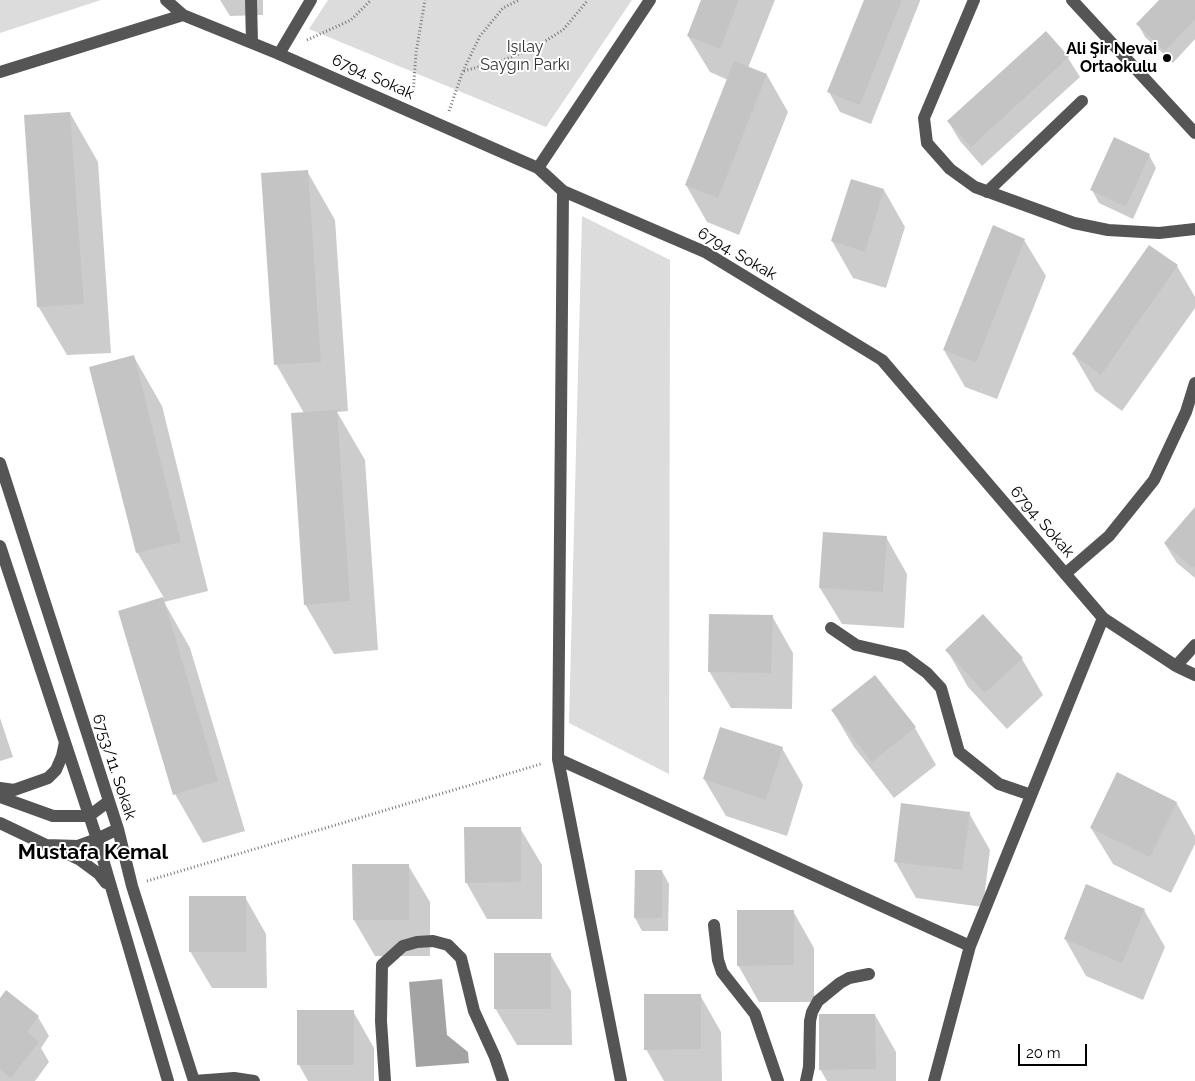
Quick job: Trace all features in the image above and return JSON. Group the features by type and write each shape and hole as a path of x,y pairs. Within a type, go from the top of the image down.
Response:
{"street":[{"name":"6794. Sokak","path":"166,0 183,15 279,54 538,168 563,191 705,252 882,360 1103,618 1176,666 1195,675"},
{"path":"251,0 252,43"},
{"path":"279,54 311,0"},
{"path":"538,168 650,0"},
{"path":"974,0 924,118 926,143 950,169 975,187 1074,223 1099,228 1159,232 1195,230"},
{"path":"1072,0 1195,133"},
{"path":"0,72 183,15"},
{"path":"987,192 1082,101"},
{"path":"563,191 558,759 620,1081"},
{"path":"1064,574 1109,536 1154,480 1186,412 1195,383"},
{"name":"6753/11. Sokak","path":"0,463 118,830 132,886 194,1081"},
{"path":"0,546 90,816 168,1081"},
{"path":"934,1081 970,946 1103,618"},
{"path":"831,628 856,645 904,656 927,673 941,688 959,752 999,784 1031,795"},
{"path":"1176,666 1195,645"},
{"path":"0,788 14,790 48,778 56,770 65,742"},
{"path":"558,759 970,946"},
{"path":"0,797 53,816 90,816 108,801"},
{"path":"0,824 46,845 65,851 99,874 110,889"},
{"path":"46,845 78,846 118,830"},
{"path":"714,926 718,960 722,972 755,1014 778,1081"},
{"path":"385,1081 382,965 403,946 417,942 433,941 448,945 461,958 474,1011 495,1057 503,1081"},
{"path":"806,1081 809,1067 810,1021 818,1001 840,983 850,978 870,974"},
{"path":"194,1081 234,1078 254,1081"}],"path":[{"path":"306,41 351,20 371,0"},
{"path":"412,112 416,53 424,0"},
{"path":"444,126 463,71 480,36 503,8 519,0"},
{"path":"463,71 506,59 534,48 563,30 588,0"},
{"path":"132,886 558,759"}],"green space":[{"path":"0,0 101,0 0,33"},
{"name":"Işılay Saygın Parkı","path":"328,0 632,0 546,127 309,29"},
{"path":"582,216 670,260 669,774 569,723"}],"shaded area":[{"path":"442,979 447,1035 468,1052 469,1063 416,1067 409,982"}],"building":[{"path":"701,0 739,0 720,49 687,36"},
{"path":"864,0 902,0 860,105 827,92"},
{"path":"1159,0 1195,0 1195,19 1165,51 1136,24"},
{"path":"1046,31 1069,57 971,147 947,121"},
{"path":"734,61 767,74 718,198 685,185"},
{"path":"70,112 84,304 37,307 24,115"},
{"path":"1114,137 1150,154 1126,207 1090,190"},
{"path":"308,170 321,362 274,365 261,173"},
{"path":"851,179 884,189 865,252 831,241"},
{"path":"993,225 1025,239 976,363 943,350"},
{"path":"1149,245 1178,265 1101,375 1072,354"},
{"path":"134,355 181,542 136,553 89,367"},
{"path":"337,410 350,601 304,605 291,413"},
{"path":"1195,507 1195,566 1193,568 1164,543"},
{"path":"823,532 887,536 883,592 819,588"},
{"path":"163,597 218,781 173,795 118,611"},
{"path":"709,614 773,615 771,673 708,672"},
{"path":"983,614 1023,658 985,693 945,650"},
{"path":"875,675 916,727 872,762 831,710"},
{"path":"720,727 783,747 766,800 703,779"},
{"path":"1117,772 1177,802 1150,857 1090,828"},
{"path":"901,803 970,812 962,870 894,862"},
{"path":"464,827 521,827 521,882 465,883"},
{"path":"352,864 409,864 409,920 353,920"},
{"path":"635,870 662,870 662,918 634,918"},
{"path":"1086,884 1145,909 1122,963 1064,939"},
{"path":"189,896 246,896 246,952 189,952"},
{"path":"737,910 794,910 794,965 737,966"},
{"path":"494,953 551,953 551,1009 494,1009"},
{"path":"6,990 39,1016 27,1032 39,1042 11,1078 0,1070 0,998"},
{"path":"644,994 701,994 701,1049 644,1050"},
{"path":"297,1010 354,1010 354,1065 297,1065"},
{"path":"819,1014 875,1014 876,1069 819,1070"}],"place":[{"name":"Ali Şir Nevai Ortaokulu","path":"1167,58"}],"district":[{"name":"Mustafa Kemal","path":"93,853"}]}
